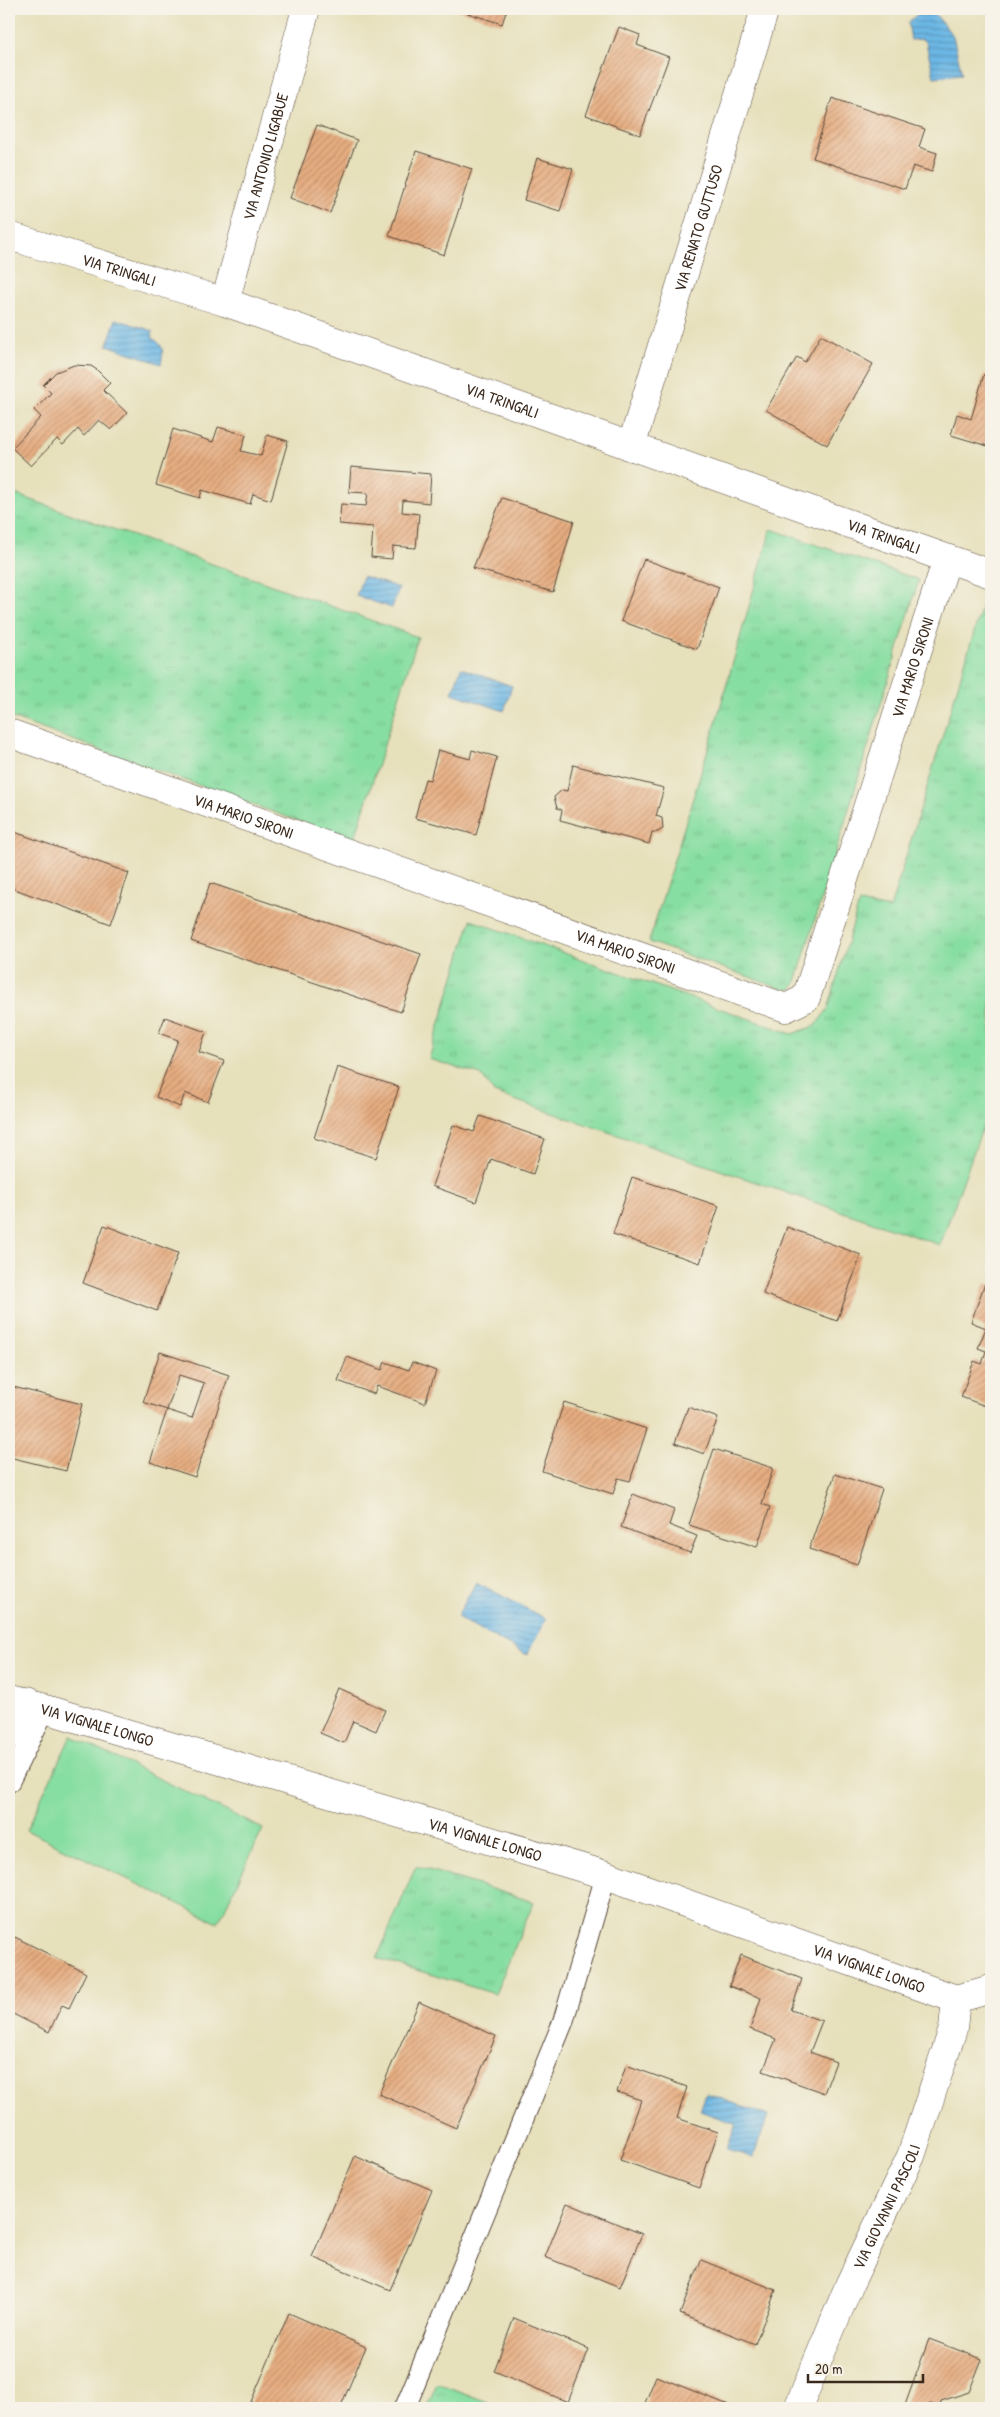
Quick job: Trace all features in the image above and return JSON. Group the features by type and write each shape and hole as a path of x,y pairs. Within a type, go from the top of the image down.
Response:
{"street":[{"name":"VIA ANTONIO LIGABUE","path":"225,302 306,9"},
{"name":"VIA RENATO GUTTUSO","path":"631,447 765,9"},
{"name":"VIA TRINGALI","path":"9,236 225,302 947,560 991,574"},
{"name":"VIA MARIO SIRONI","path":"9,733 786,1008 806,998 947,560"},
{"path":"9,1734 26,1704"},
{"name":"VIA VIGNALE LONGO","path":"26,1704 606,1875 956,1998"},
{"path":"956,1998 991,1989"},
{"name":"VIA GIOVANNI PASCOLI","path":"798,2408 850,2283 911,2156 953,2029 956,1998"}],"lane":[{"path":"9,1782 26,1704"},
{"path":"405,2408 564,2022 606,1875"}],"green space":[{"path":"9,492 418,637 354,841 9,717"},
{"path":"771,529 919,580 795,985 791,989 786,990 649,942 712,736"},
{"path":"982,606 991,609 991,1104 940,1245 494,1093 481,1075 429,1059 471,920 792,1034 815,1026 828,1009 859,903 890,909"},
{"path":"71,1736 263,1829 218,1923 26,1830"},
{"path":"416,1866 534,1902 495,1994 377,1958"},
{"path":"437,2383 504,2408 427,2408"}],"water":[{"path":"924,9 931,9 953,36 962,74 934,77 926,43 922,39 911,40 908,22"},
{"path":"116,319 153,331 152,338 159,343 162,349 161,364 107,345"},
{"path":"363,576 399,588 392,608 356,596"},
{"path":"461,668 512,686 504,711 452,693"},
{"path":"476,1582 546,1619 527,1655 457,1617"},
{"path":"706,2093 768,2116 753,2158 727,2149 736,2124 700,2111"}],"building":[{"path":"455,9 507,9 502,24"},
{"path":"619,27 640,35 637,45 669,57 640,135 586,115"},
{"path":"832,98 925,129 919,147 937,153 932,172 913,166 905,189 813,158"},
{"path":"317,125 357,140 330,213 290,198"},
{"path":"416,151 472,169 444,255 389,236"},
{"path":"537,158 573,169 560,211 524,200"},
{"path":"821,335 873,364 827,445 766,410 797,357 805,362"},
{"path":"74,365 91,366 97,370 110,383 103,390 127,413 111,430 99,420 84,436 78,429 63,445 57,439 31,466 12,448 41,417 34,410 51,393 43,385 56,372"},
{"path":"984,374 991,376 991,447 951,435 957,414 971,419"},
{"path":"218,427 246,435 241,451 261,456 267,435 288,441 271,500 253,494 250,504 202,490 200,498 156,485 173,429 213,442"},
{"path":"351,467 431,474 429,503 403,500 402,512 419,514 416,548 393,546 392,559 371,557 373,527 339,524 341,504 366,506 368,493 349,492"},
{"path":"502,498 574,521 553,592 473,568"},
{"path":"644,559 719,587 697,649 621,621"},
{"path":"438,750 470,759 472,750 497,757 476,835 415,818 425,779 430,780"},
{"path":"573,765 664,788 656,816 662,818 663,829 658,832 652,832 649,844 560,820 562,810 557,808 554,797 562,790 567,791"},
{"path":"9,830 129,873 111,924 9,887"},
{"path":"210,883 421,954 401,1012 191,941"},
{"path":"165,1017 206,1032 199,1052 224,1061 208,1102 185,1093 180,1107 156,1097 178,1040 159,1033"},
{"path":"337,1067 399,1087 376,1158 314,1138"},
{"path":"480,1116 545,1139 533,1174 491,1159 476,1202 432,1186 453,1125 474,1132"},
{"path":"632,1177 719,1206 700,1263 613,1234"},
{"path":"104,1225 178,1253 157,1311 83,1283"},
{"path":"787,1227 861,1255 837,1321 763,1294"},
{"path":"985,1283 991,1285 991,1408 961,1397 974,1361 982,1364 986,1351 978,1348 986,1328 971,1322"},
{"path":"160,1352 229,1375 195,1477 150,1462 167,1410 143,1402","holes":["179,1375 204,1383 192,1418 167,1410"]},
{"path":"347,1357 382,1370 385,1362 409,1370 412,1362 436,1371 425,1403 377,1386 374,1394 338,1381"},
{"path":"9,1386 82,1404 66,1471 9,1457"},
{"path":"564,1402 647,1429 630,1481 618,1478 613,1494 542,1471"},
{"path":"688,1407 718,1418 704,1454 675,1443"},
{"path":"714,1449 773,1468 762,1504 770,1507 757,1547 689,1525"},
{"path":"835,1474 882,1489 857,1565 809,1549"},
{"path":"633,1494 674,1510 669,1525 697,1536 690,1553 621,1527"},
{"path":"339,1689 385,1710 376,1731 353,1721 344,1743 320,1733"},
{"path":"15,1937 86,1973 69,2008 62,2005 49,2032 9,2012 9,1950"},
{"path":"741,1955 802,1979 791,2010 822,2021 810,2052 836,2062 824,2093 763,2071 776,2039 750,2029 761,1998 729,1986"},
{"path":"419,2002 496,2036 456,2128 379,2094"},
{"path":"626,2065 687,2087 677,2118 718,2132 699,2188 620,2160 641,2100 617,2092"},
{"path":"355,2156 432,2190 390,2290 312,2257"},
{"path":"567,2203 642,2234 620,2287 545,2257"},
{"path":"701,2260 776,2290 755,2344 680,2314"},
{"path":"289,2313 366,2347 340,2408 260,2408 250,2404"},
{"path":"514,2318 589,2349 568,2402 494,2371"},
{"path":"929,2339 982,2359 969,2392 941,2401 940,2407 931,2404 918,2408 904,2408"},
{"path":"656,2376 731,2406 730,2408 643,2408"}]}
